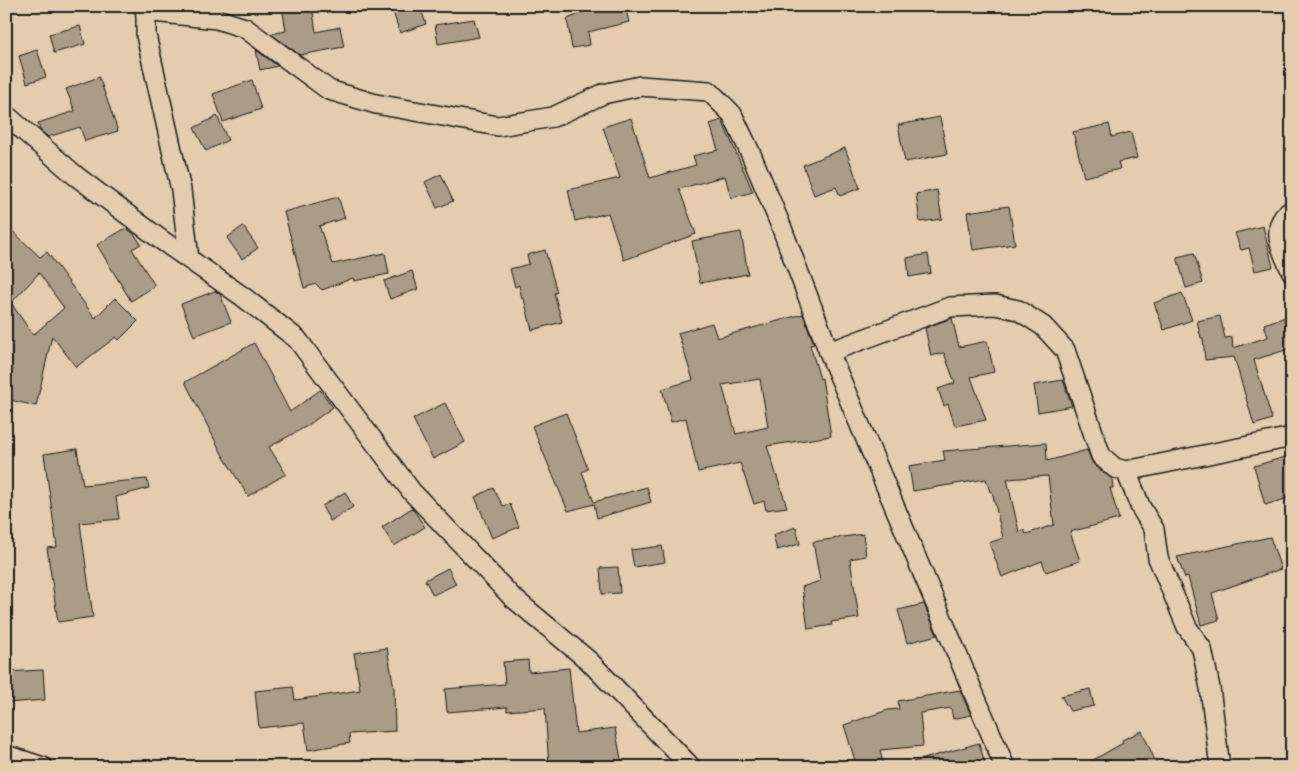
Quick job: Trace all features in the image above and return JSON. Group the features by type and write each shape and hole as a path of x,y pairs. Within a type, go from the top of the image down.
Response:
{"street":[{"path":"189,259 180,190 146,35 146,9 216,19 245,28 329,90 376,104 498,126 553,117 604,94 640,86 709,92 732,114 781,226 829,352 1005,767"},
{"path":"6,115 76,176 242,296 297,339 412,492 512,597 589,661 691,767"},
{"path":"1292,210 1284,215 1278,226 1281,248 1292,272"},
{"path":"829,352 950,306 995,305 1018,310 1043,326 1065,350 1101,456 1115,468 1126,471 1292,437"},
{"path":"1126,471 1141,508 1154,529 1158,558 1187,627 1202,650 1210,688 1220,767"},
{"path":"6,755 42,767"}],"building":[{"path":"282,6 312,6 316,32 340,27 344,47 300,55 271,34 286,31"},
{"path":"391,6 420,6 426,24 400,33"},
{"path":"601,6 625,6 629,22 588,32 590,45 572,48 567,19"},
{"path":"474,19 479,37 438,44 435,25"},
{"path":"80,26 85,44 54,53 49,34"},
{"path":"37,50 46,77 27,83 19,56"},
{"path":"256,50 278,66 260,70"},
{"path":"99,77 118,131 85,141 80,127 48,137 40,130 38,123 75,111 66,89"},
{"path":"252,80 261,109 223,122 213,94"},
{"path":"217,116 228,140 206,151 194,128"},
{"path":"940,117 947,154 905,162 898,125"},
{"path":"631,118 650,178 696,165 693,156 718,150 710,124 722,120 753,192 731,198 725,176 679,189 696,234 624,260 608,213 575,221 568,190 620,178 603,127"},
{"path":"1109,124 1112,137 1131,132 1137,158 1118,162 1120,169 1084,177 1073,132"},
{"path":"845,148 860,188 840,196 836,187 814,195 803,165"},
{"path":"441,174 453,201 437,208 425,182"},
{"path":"937,190 942,219 920,222 916,194"},
{"path":"338,197 345,218 319,226 333,264 385,253 389,274 354,281 353,278 322,290 316,284 304,288 284,212"},
{"path":"1009,206 1015,244 973,250 967,212"},
{"path":"6,225 40,257 47,252 95,318 115,298 138,321 119,340 116,337 76,367 52,336 36,406 6,399","holes":["39,273 64,308 33,335 11,303"]},
{"path":"243,226 258,248 242,259 227,238"},
{"path":"1263,226 1273,267 1255,271 1249,248 1241,250 1235,233"},
{"path":"126,228 134,234 141,244 132,249 155,286 131,301 97,245"},
{"path":"741,232 748,274 700,283 692,241"},
{"path":"545,250 557,292 554,293 562,322 532,330 519,285 515,287 510,269 529,264 527,255"},
{"path":"1194,253 1203,283 1186,288 1177,257"},
{"path":"928,254 931,273 909,277 907,258"},
{"path":"412,271 418,289 390,299 384,281"},
{"path":"215,291 220,294 231,322 194,336 181,304"},
{"path":"1182,293 1192,320 1164,330 1154,303"},
{"path":"803,314 814,344 810,345 820,379 822,378 831,436 767,446 787,507 766,510 764,501 754,504 740,463 698,472 686,418 671,422 662,389 693,380 678,333 712,323 717,338","holes":["760,379 768,427 736,434 722,385"]},
{"path":"1292,315 1292,348 1254,360 1272,419 1254,425 1234,357 1205,360 1203,338 1201,338 1197,321 1220,316 1225,338 1232,337 1233,348 1268,337 1264,324"},
{"path":"952,318 959,347 987,341 994,372 971,377 986,420 955,426 948,404 944,406 938,389 955,383 944,353 931,356 925,328"},
{"path":"254,343 290,412 320,390 333,407 307,426 269,447 286,474 248,496 222,454 185,382"},
{"path":"1063,380 1072,406 1038,412 1034,385"},
{"path":"445,403 465,442 433,459 413,419"},
{"path":"566,413 588,469 582,472 594,502 647,487 651,502 597,518 594,504 568,511 532,426"},
{"path":"1046,443 1047,461 1087,450 1093,464 1112,479 1113,488 1110,488 1119,519 1070,532 1080,561 1046,572 1042,561 1002,577 989,543 1003,538 992,491 990,492 986,479 913,491 909,466 945,460 943,451","holes":["1048,476 1054,525 1026,534 1024,530 1019,532 1007,479"]},
{"path":"77,449 83,485 147,479 149,488 116,497 119,519 80,523 93,617 58,622 47,548 57,547 44,454"},
{"path":"1292,455 1292,497 1265,505 1254,466"},
{"path":"493,488 503,506 510,504 519,527 492,538 475,497"},
{"path":"345,492 353,507 330,521 322,506"},
{"path":"412,508 425,527 394,546 382,527"},
{"path":"796,527 800,544 777,550 773,535"},
{"path":"863,534 866,556 850,559 859,618 831,622 832,625 808,629 802,587 820,581 813,542"},
{"path":"1270,537 1281,569 1212,593 1219,620 1201,625 1188,577 1185,578 1177,557"},
{"path":"662,546 665,562 634,567 631,550"},
{"path":"618,567 620,593 602,594 600,568"},
{"path":"448,568 456,584 433,595 425,580"},
{"path":"924,604 937,635 907,643 898,610"},
{"path":"387,648 394,688 395,731 349,734 350,743 308,750 304,723 259,728 255,691 293,687 295,700 360,690 354,653"},
{"path":"528,660 529,672 569,668 576,733 615,728 622,764 607,767 549,767 545,708 507,711 507,707 447,712 445,689 505,684 503,662"},
{"path":"43,670 45,700 6,703 6,672"},
{"path":"1090,689 1094,706 1070,711 1061,696"},
{"path":"960,690 971,715 953,719 951,708 920,713 923,746 880,750 884,767 857,767 844,725 888,710 899,709 898,701"},
{"path":"1142,731 1158,767 1081,767 1123,743 1122,740"},
{"path":"979,743 986,767 914,767 913,762"}]}
